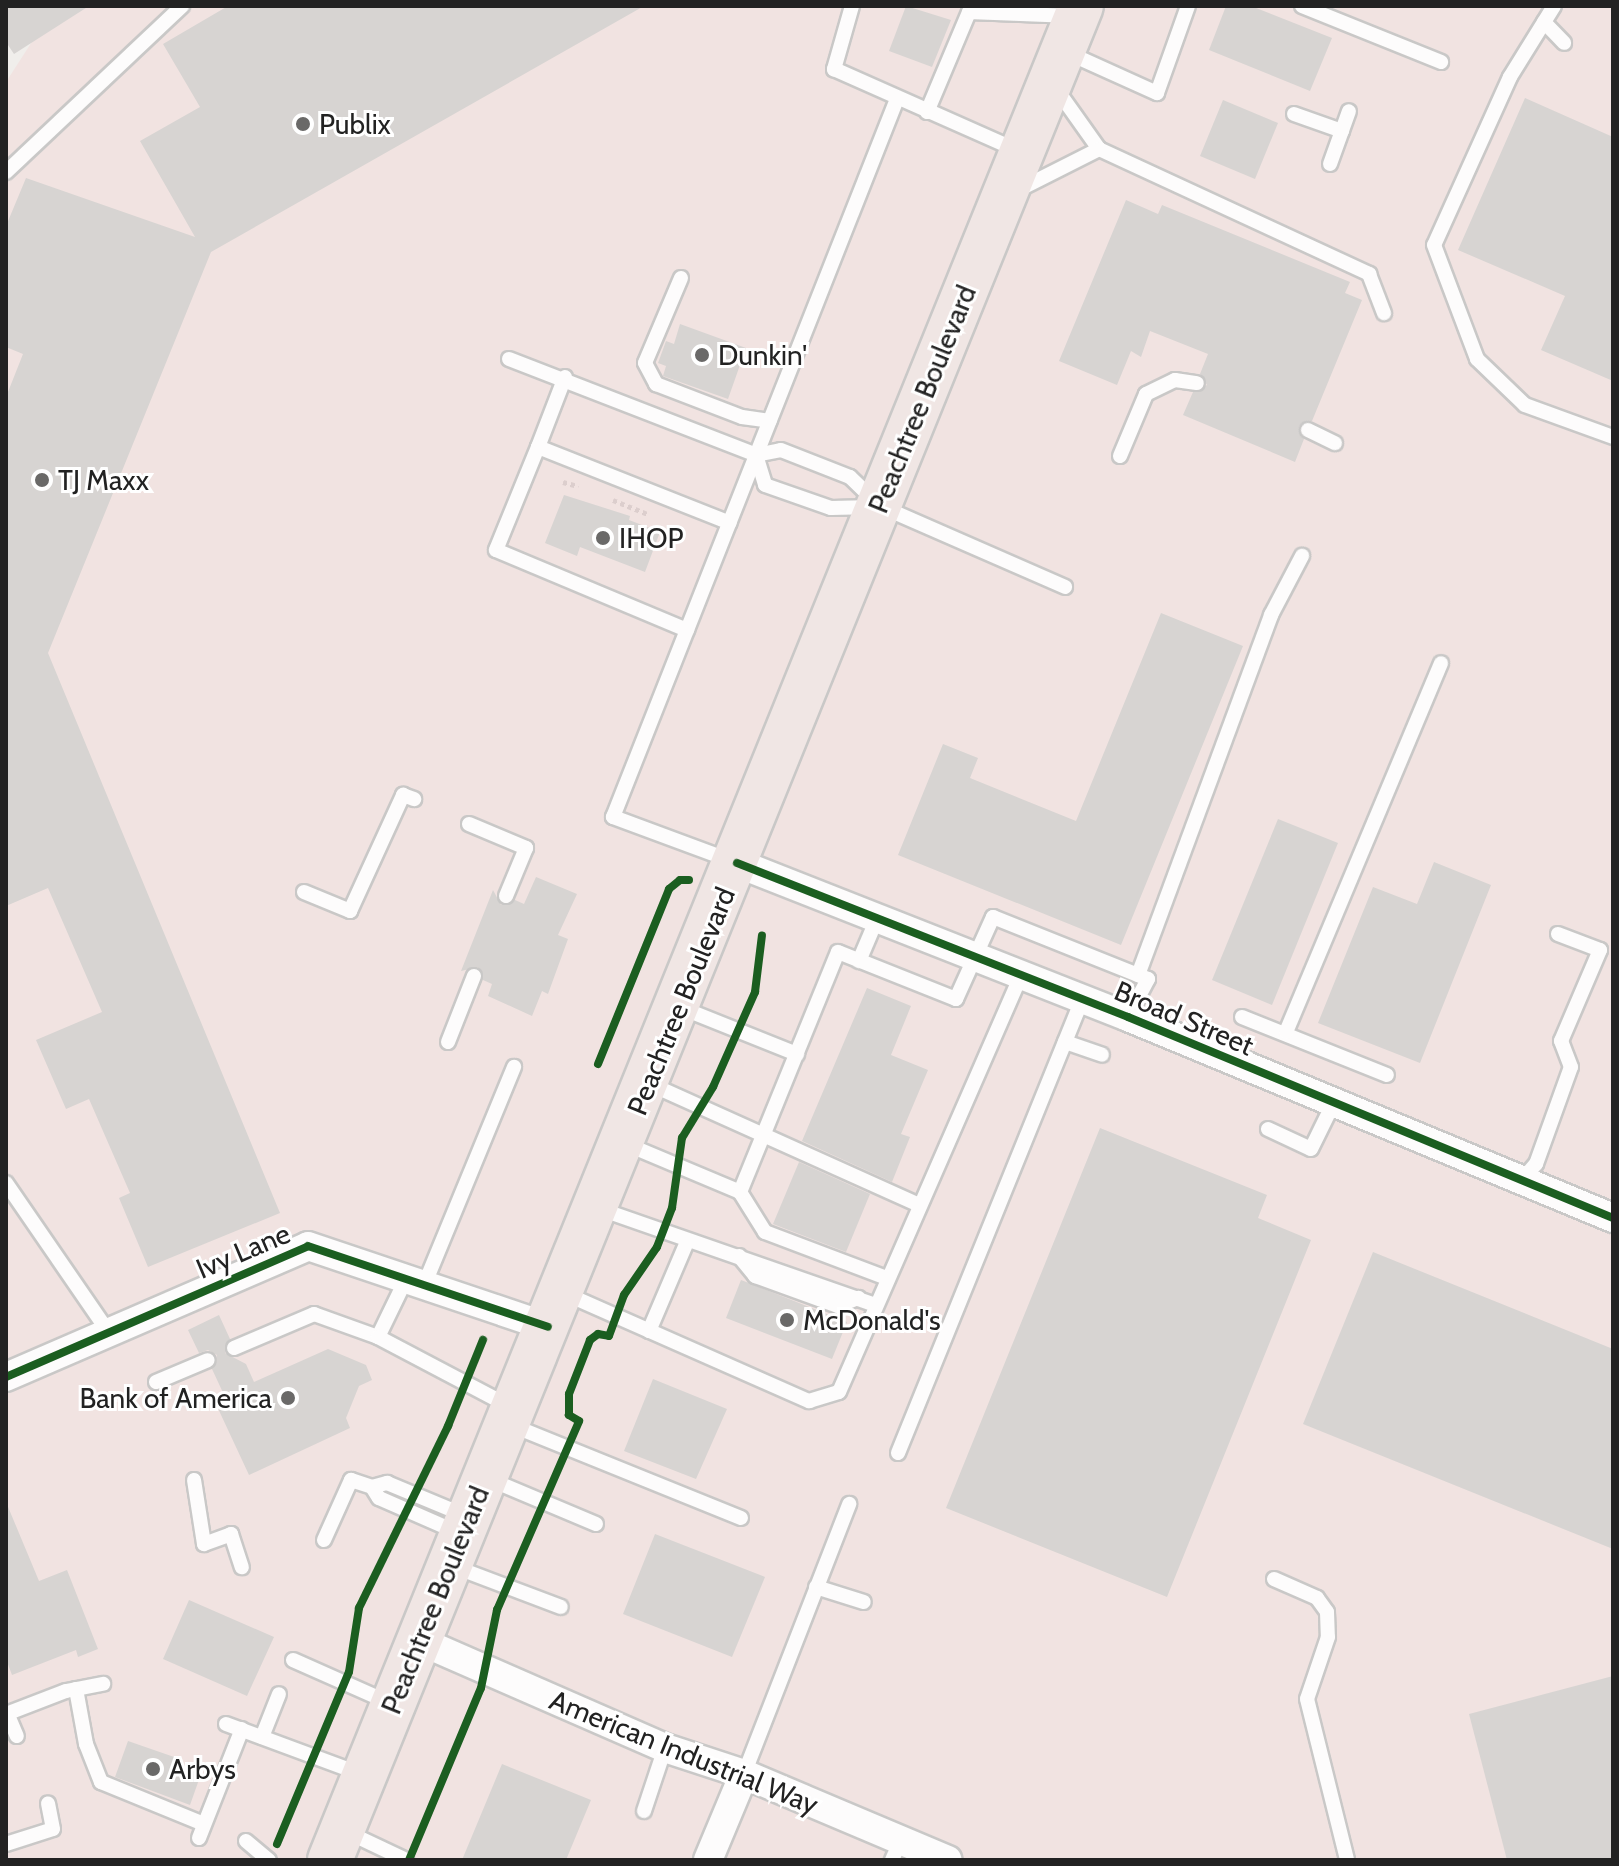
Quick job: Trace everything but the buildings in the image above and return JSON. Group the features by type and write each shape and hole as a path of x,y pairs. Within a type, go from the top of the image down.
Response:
{"highway":[{"name":"Peachtree Boulevard","path":"336,1845 1069,39"}],"street":[{"name":"Broad Street","path":"737,863 876,921 1128,1017 1613,1218"},
{"name":"Ivy Lane","path":"6,1377 308,1246 416,1280 555,1310"},
{"name":"American Industrial Way","path":"420,1641 665,1748 744,1774 897,1850 948,1860"},
{"path":"708,1860 744,1774"}],"lane":[{"path":"6,172 182,6"},
{"path":"852,6 834,69 1021,153"},
{"path":"927,112 967,9 1069,39 1157,93 1188,6"},
{"path":"1302,6 1337,12 1441,62"},
{"path":"1554,6 1510,77 1434,245 1477,359 1525,405 1613,437"},
{"path":"1544,22 1564,43"},
{"path":"1069,39 1099,149 1369,274 1384,313"},
{"path":"1167,68 1183,73"},
{"path":"737,863 613,817 897,99"},
{"path":"1330,164 1349,111"},
{"path":"1294,114 1342,131"},
{"path":"1004,197 1099,149"},
{"path":"681,278 645,363 656,384 742,417 770,421"},
{"path":"509,359 565,377 756,455 781,450 850,477 880,506 1065,587"},
{"path":"565,377 496,550 687,630"},
{"path":"1120,456 1146,394 1175,380 1197,383"},
{"path":"1308,430 1335,443"},
{"path":"538,447 730,523"},
{"path":"756,455 765,485 831,508 880,506"},
{"path":"1138,975 1271,615 1302,556"},
{"path":"1286,1032 1441,663"},
{"path":"304,892 350,911 403,795 414,799"},
{"path":"469,824 526,848 506,896"},
{"path":"740,1192 838,952 956,999 993,917 1148,979 1128,1017"},
{"path":"859,961 876,921"},
{"path":"1520,1181 1536,1164 1571,1067 1561,1041 1600,950 1558,934"},
{"path":"448,1042 474,976"},
{"path":"555,1310 649,1331 809,1401 839,1392 917,1204 1021,976"},
{"path":"898,1453 1082,999"},
{"path":"677,1006 797,1054"},
{"path":"1242,1017 1286,1032 1387,1075"},
{"path":"1065,1042 1102,1055"},
{"path":"378,1337 416,1280 514,1067"},
{"path":"646,1083 764,1133 917,1204"},
{"path":"1268,1129 1311,1149 1333,1104"},
{"path":"622,1143 740,1192 765,1232 887,1278"},
{"path":"6,1183 109,1333"},
{"path":"596,1207 687,1242 739,1255 876,1305"},
{"path":"649,1331 687,1242"},
{"path":"234,1348 314,1314 378,1337 510,1416 741,1518"},
{"path":"156,1382 208,1360"},
{"path":"194,1480 204,1544 231,1534 242,1567"},
{"path":"324,1540 351,1480 372,1487 379,1498 467,1524 596,1524"},
{"path":"744,1774 849,1504"},
{"path":"467,1524 561,1607"},
{"path":"1274,1579 1317,1598 1327,1612 1328,1637 1307,1699 1347,1860"},
{"path":"816,1587 864,1602"},
{"path":"293,1660 393,1704"},
{"path":"17,1736 6,1714 76,1689 103,1684"},
{"path":"76,1689 86,1744 101,1782 202,1831 242,1729"},
{"path":"262,1737 279,1694"},
{"path":"226,1724 364,1775"},
{"path":"644,1811 665,1748"},
{"path":"6,1844 53,1829 48,1803"},
{"path":"246,1841 269,1860"},
{"path":"336,1845 406,1860"}],"shaded area":[{"path":"55,6 1613,6 1613,1860 6,1860 6,82"}],"cycle path":[{"path":"737,863 1128,1017 1613,1218"},
{"path":"598,1064 669,889 680,880 689,880"},
{"path":"409,1860 481,1688 497,1610 579,1421 569,1415 569,1394 590,1340 598,1334 609,1336 624,1295 657,1247 672,1208 682,1138 713,1087 755,992 762,935"},
{"path":"6,1377 308,1246 548,1327"},
{"path":"277,1844 349,1672 359,1608 448,1426 483,1340"}],"place":[{"name":"Publix","path":"303,124"},
{"name":"Dunkin'","path":"702,355"},
{"name":"TJ Maxx","path":"42,480"},
{"name":"IHOP","path":"603,538"},
{"name":"McDonald's","path":"787,1320"},
{"name":"Bank of America","path":"288,1398"},
{"name":"Arbys","path":"153,1769"}]}
